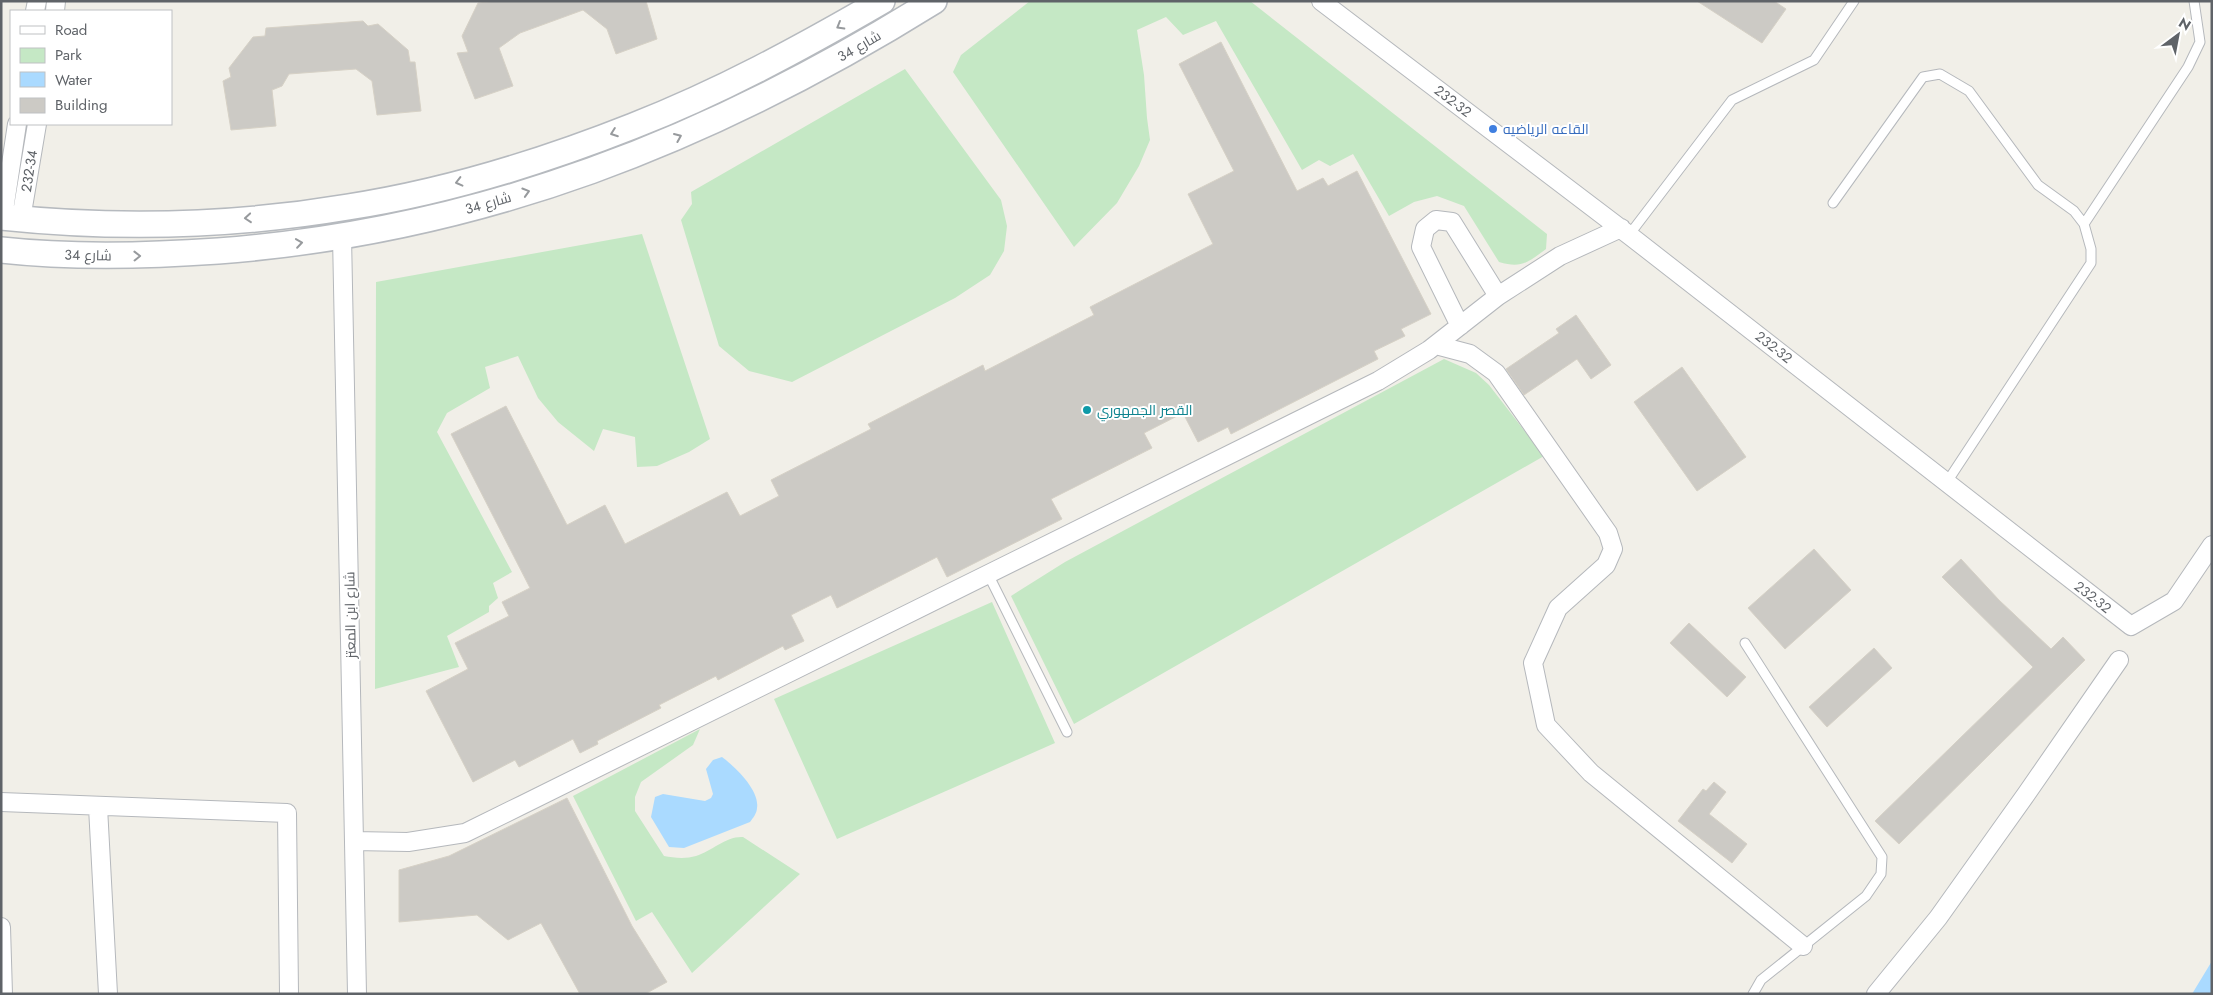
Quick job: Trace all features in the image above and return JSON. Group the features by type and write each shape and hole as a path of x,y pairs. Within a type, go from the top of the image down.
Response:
{"main road":[{"name":"شارع 34","path":"8,218 131,223 240,219 349,207 465,181 578,146 634,126 698,99 813,41 882,1"},
{"name":"شارع 34","path":"1,250 62,255 152,255 242,249 383,229 484,205 545,187 638,154 722,118 834,60 934,1"}],"street":[{"name":"232-32","path":"1321,1 1625,231 2131,626 2174,601 2212,545"},
{"name":"232-34","path":"8,218 17,125"},
{"name":"232-34","path":"8,218 37,125"},
{"path":"1460,326 1421,248 1425,229 1436,220 1452,222 1498,296"},
{"path":"354,841 408,842 465,833 1378,381 1436,345 1498,296 1560,256 1625,231"},
{"name":"شارع ابن المعتز","path":"342,236 357,994"},
{"path":"1436,345 1470,354 1496,373 1608,532 1612,549 1606,565 1558,608 1533,663 1546,725 1591,773 1803,946"},
{"path":"1876,994 1938,918 2119,660"},
{"path":"1,802 287,813 289,994"},
{"path":"98,807 108,994"},
{"path":"1,927 3,994"}],"lane":[{"path":"1625,231 1732,100 1814,60 1854,1"},
{"path":"2084,224 2188,67 2200,42 2194,1"},
{"path":"1833,203 1923,77 1940,74 1968,92 2038,185 2074,211 2084,224 2092,249 2091,263 1947,482"},
{"path":"988,574 1067,732"},
{"path":"1745,643 1882,857 1881,874 1866,896 1761,980 1753,994"}],"green space":[{"path":"1030,1 1250,1 1547,234 1546,249 1524,263 1514,265 1499,262 1464,206 1437,196 1414,202 1389,216 1353,154 1330,166 1319,160 1302,170 1216,21 1183,35 1166,17 1137,30 1144,75 1150,140 1139,166 1117,203 1074,247 953,72 961,55"},
{"path":"905,69 1001,200 1007,226 1004,251 990,275 955,298 792,382 749,371 719,346 681,220 692,204 691,192"},
{"path":"642,234 710,439 689,452 657,466 637,467 635,437 603,429 594,451 558,422 538,398 518,356 485,367 490,388 447,413 437,432 512,572 493,583 498,598 489,606 489,612 447,636 459,667 375,689 376,282"},
{"path":"1444,359 1476,373 1489,385 1544,456 1074,724 1011,596 1065,562"},
{"path":"992,602 1055,743 837,839 774,699"},
{"path":"700,729 693,745 641,782 635,797 635,811 664,856 692,857 702,854 725,841 743,837 800,874 692,973 652,912 636,921 573,796"}],"water":[{"path":"722,757 739,772 750,786 757,801 755,815 750,822 684,848 669,847 651,817 655,797 663,794 705,801 711,798 713,794 706,769 713,760"},
{"path":"2212,961 2212,994 2192,994"}],"building":[{"path":"498,1 646,1 657,39 616,54 607,29 583,10 520,33 499,48 513,86 475,99 457,53 468,52 462,36 478,3"},
{"path":"1697,1 1774,1 1786,9 1762,43"},
{"path":"363,21 368,26 378,24 408,50 410,62 415,62 421,111 377,115 372,81 356,69 289,74 282,86 272,90 276,126 231,130 223,81 231,77 229,68 253,37 265,36 266,28"},
{"name":"القصر الجمهوري","path":"1221,42 1297,191 1323,178 1328,186 1357,171 1431,314 1401,329 1405,336 1374,351 1378,359 1231,434 1228,427 1198,442 1183,413 1144,433 1152,448 1051,499 1062,519 947,577 937,557 837,608 831,595 791,615 804,641 785,650 783,646 718,680 716,676 659,705 661,708 597,741 598,744 580,753 573,739 519,767 515,760 473,782 426,691 468,669 455,643 509,616 502,602 530,588 451,434 506,406 567,525 605,505 625,544 727,492 740,516 779,496 771,480 871,429 868,424 983,365 985,371 1094,315 1090,307 1213,244 1188,194 1234,171 1179,64"},
{"path":"1576,315 1611,365 1591,379 1577,359 1524,395 1506,369 1559,333 1556,329"},
{"path":"1682,367 1746,457 1697,491 1634,402"},
{"path":"1814,549 1851,590 1785,649 1748,608"},
{"path":"1961,559 1999,600 2051,649 2063,637 2085,660 1899,844 1875,821 2033,667 1942,577"},
{"path":"1689,623 1746,677 1727,697 1670,643"},
{"path":"1874,648 1892,668 1827,727 1809,707"},
{"path":"1714,782 1726,792 1709,814 1747,844 1732,863 1678,821 1703,789 1706,791"},
{"path":"567,798 632,926 667,982 645,994 580,994 541,923 508,940 477,915 399,922 399,870 449,856"}],"place":[{"name":"القاعه الرياضيه","path":"1493,129"},
{"name":"القصر الجمهوري","path":"1087,410"}]}
